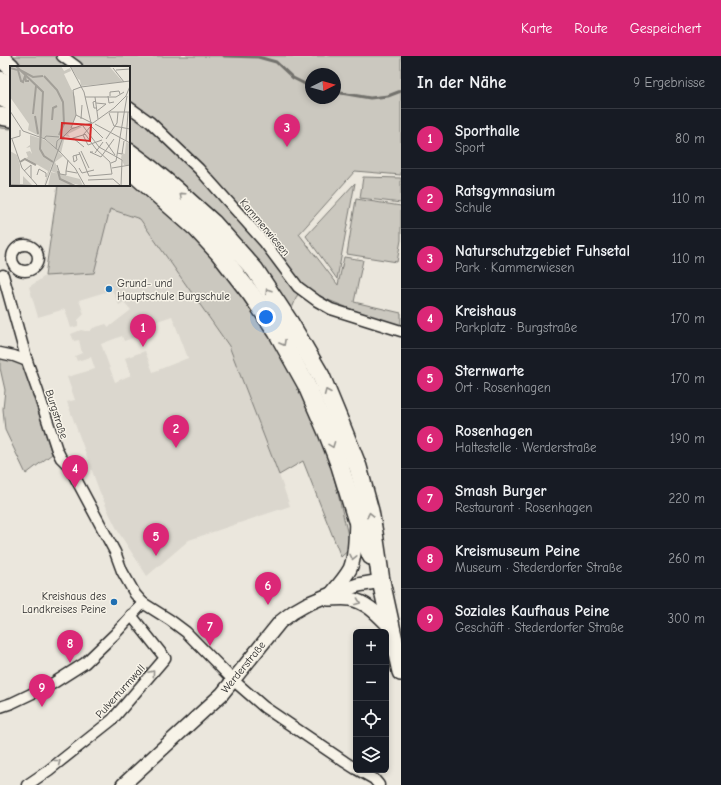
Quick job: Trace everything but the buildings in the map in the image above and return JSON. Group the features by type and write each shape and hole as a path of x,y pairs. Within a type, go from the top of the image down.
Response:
{"main road":[{"path":"0,57 11,66"},
{"path":"0,80 10,85"},
{"path":"0,97 10,102"},
{"path":"0,116 10,118"},
{"path":"130,153 214,223 255,270 290,323 320,376 358,467 373,525 381,581 401,672"},
{"path":"130,172 137,176 196,228 220,254 251,294 277,332 306,384 326,430 340,466 356,518 381,581"}],"street":[{"path":"63,57 76,66"},
{"name":"Kammerwiesen","path":"130,107 150,122 199,169 265,242 298,287 317,301 331,308 401,331"},
{"name":"Burgstraße","path":"15,267 1,275 26,360 57,450 61,458 69,466 115,552 122,571 135,594 143,603"},
{"path":"0,353 26,360"},
{"path":"325,597 341,583 350,568 354,555 356,518"},
{"name":"Werderstraße","path":"123,785 222,694 280,622 307,604 358,585 381,581"},
{"path":"325,597 350,599 362,603 375,611 392,629"},
{"path":"0,707 52,684 85,663 115,634 143,603 186,632 233,680 264,707 353,767"},
{"name":"Pulverturmwall","path":"27,785 49,770 112,720 165,658 131,615"},
{"path":"364,773 374,779 379,785"}],"shaded area":[{"path":"0,56 401,56 401,175 355,171 299,234 338,285 344,257 363,260 354,302 401,313 401,327 318,296 301,286 279,341 323,431 351,548 341,557 303,461 279,475 229,346 140,219 110,209 94,273 45,276 58,186 130,186 130,66 10,66 10,129 0,128"},
{"path":"363,177 401,178 401,203 360,198"},
{"path":"355,183 337,279 306,236"},
{"path":"356,199 401,206 401,240 397,262 347,254"},
{"path":"110,209 140,219 229,346 290,506 189,540 147,576 119,533 109,513 99,490 67,402 75,400 67,377 95,369 91,357 77,361 75,356 82,353 79,340 74,341 71,334 81,330 90,331 93,328 106,324 109,327 131,310 124,302 119,305 112,290 79,300 84,314 78,320 78,326 71,328 65,309 38,317 29,287 45,276 94,273","holes":["172,316 188,358 153,372 145,351 125,358 131,375 115,382 101,344 122,336 124,341 146,333 143,326"]},
{"path":"0,358 23,364 52,454 26,474 5,430 3,409 5,390 0,368"}],"waterway":[{"path":"224,56 258,57 276,62 293,78 305,84"},
{"path":"341,93 370,98 388,96 401,91"}],"place":[{"name":"Naturschutzgebiet Fuhsetal","path":"287,147"},
{"name":"Grund- und Hauptschule Burgschule","path":"109,289"},
{"name":"Sporthalle","path":"143,347"},
{"name":"Ratsgymnasium","path":"176,448"},
{"name":"Kreishaus","path":"75,488"},
{"name":"Sternwarte","path":"156,556"},
{"name":"Kreishaus des Landkreises Peine","path":"114,602"},
{"name":"Rosenhagen","path":"268,605"},
{"name":"Smash Burger","path":"210,646"},
{"name":"Kreismuseum Peine","path":"70,663"},
{"name":"Soziales Kaufhaus Peine","path":"42,707"}]}
